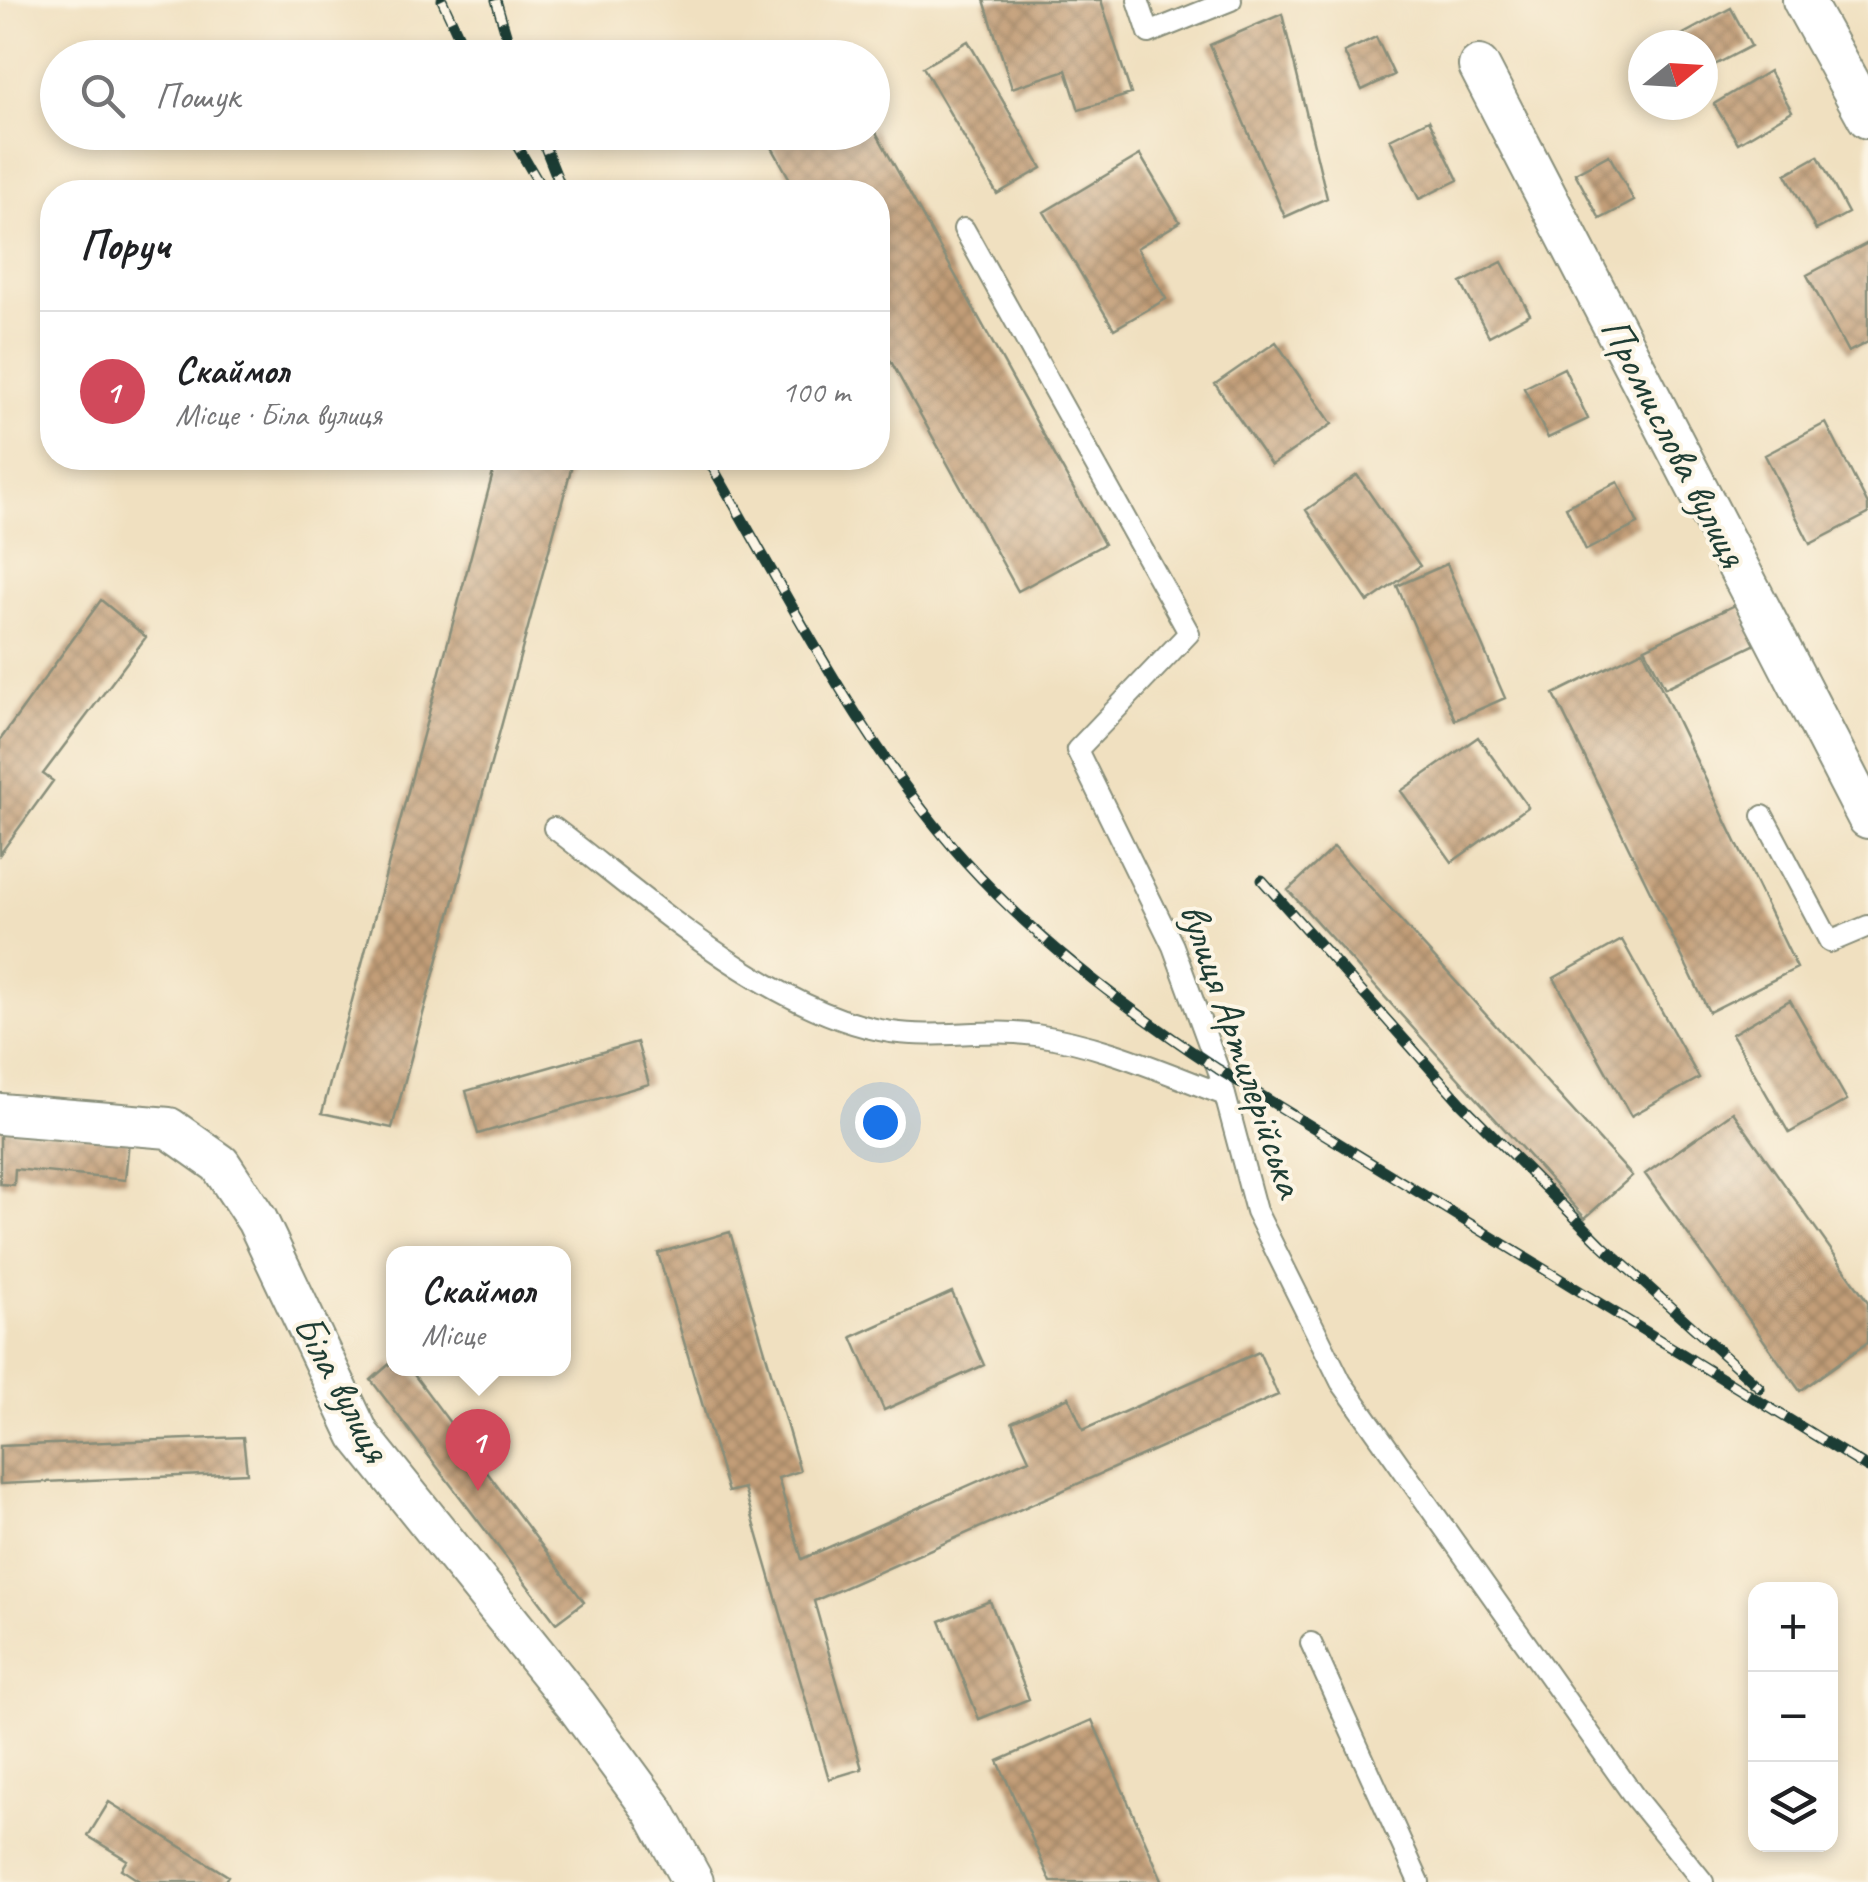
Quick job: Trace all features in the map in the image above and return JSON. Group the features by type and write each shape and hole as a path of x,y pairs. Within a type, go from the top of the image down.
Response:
{"street":[{"path":"1803,0 1868,118"},
{"name":"Промислова вулиця","path":"1479,66 1868,818"},
{"name":"Біла вулиця","path":"0,1114 170,1128 220,1164 257,1220 359,1435 577,1706 654,1811 693,1882"}],"lane":[{"path":"1138,0 1149,34 1232,0"},
{"name":"вулиця Артилерійська","path":"964,228 1189,633 1077,750 1173,946 1225,1095 1256,1212 1341,1382 1636,1799 1703,1882"},
{"path":"1763,816 1830,942 1868,926"},
{"path":"554,828 736,966 823,1010 890,1032 985,1030 1088,1044 1225,1095"},
{"path":"1311,1643 1420,1882"}],"building":[{"path":"984,0 1101,0 1131,94 1079,110 1066,70 1012,88"},
{"path":"1731,8 1751,46 1718,63 1718,30 1691,30"},
{"path":"1282,14 1327,198 1285,217 1210,45"},
{"path":"1376,37 1394,75 1362,90 1344,52"},
{"path":"968,41 1042,168 997,194 923,67"},
{"path":"1769,71 1792,111 1738,143 1718,110 1718,102"},
{"path":"1429,120 1458,180 1419,199 1390,139"},
{"path":"774,150 886,150 1104,544 1018,591 890,360 890,180 790,180"},
{"path":"1140,155 1180,222 1137,248 1166,299 1114,329 1044,212"},
{"path":"1609,155 1634,201 1600,219 1575,173"},
{"path":"1818,156 1848,213 1816,230 1786,174"},
{"path":"1868,243 1868,342 1848,352 1807,275"},
{"path":"1502,262 1530,314 1489,336 1461,283"},
{"path":"1276,342 1332,424 1271,465 1215,384"},
{"path":"1564,368 1588,419 1548,438 1524,388"},
{"path":"1826,423 1868,505 1868,514 1810,544 1765,455"},
{"path":"494,470 571,470 392,1128 322,1113"},
{"path":"1357,475 1420,566 1368,602 1306,510"},
{"path":"1618,482 1638,524 1586,550 1566,507"},
{"path":"1447,564 1505,698 1455,720 1397,586"},
{"path":"101,600 146,637 43,774 53,781 0,854 0,740"},
{"path":"1739,603 1758,643 1665,688 1645,648"},
{"path":"1643,650 1797,968 1709,1012 1554,694"},
{"path":"1478,737 1528,807 1452,862 1401,791"},
{"path":"1334,847 1632,1176 1585,1218 1288,890"},
{"path":"1622,940 1699,1078 1631,1116 1554,978"},
{"path":"1790,1000 1847,1100 1789,1133 1732,1034"},
{"path":"637,1042 649,1084 478,1134 466,1091"},
{"path":"1733,1112 1868,1302 1868,1342 1800,1391 1645,1174"},
{"path":"0,1128 129,1140 125,1180 15,1169 14,1185 0,1184"},
{"path":"730,1232 800,1471 778,1478 802,1559 1029,1459 1012,1422 1069,1397 1083,1430 1259,1352 1278,1395 814,1601 862,1769 829,1779 744,1488 728,1492 658,1253"},
{"path":"952,1292 984,1365 884,1410 852,1337"},
{"path":"386,1367 386,1376 415,1376 584,1602 556,1623 371,1380"},
{"path":"243,1437 247,1473 0,1484 0,1446"},
{"path":"990,1601 1029,1699 979,1719 940,1621"},
{"path":"1092,1720 1163,1882 1051,1882 998,1761"},
{"path":"109,1802 228,1876 224,1882 141,1882 121,1869 127,1860 88,1836"}],"railway":[{"path":"442,0 461,40"},
{"path":"496,0 508,40"},
{"path":"520,150 537,180"},
{"path":"546,150 558,180"},
{"path":"714,470 827,666 892,768 966,862 1054,947 1118,999 1218,1069 1868,1468"},
{"path":"1262,880 1461,1103 1602,1245 1760,1388"}],"place":[{"name":"Скаймол","path":"478,1491"}]}
